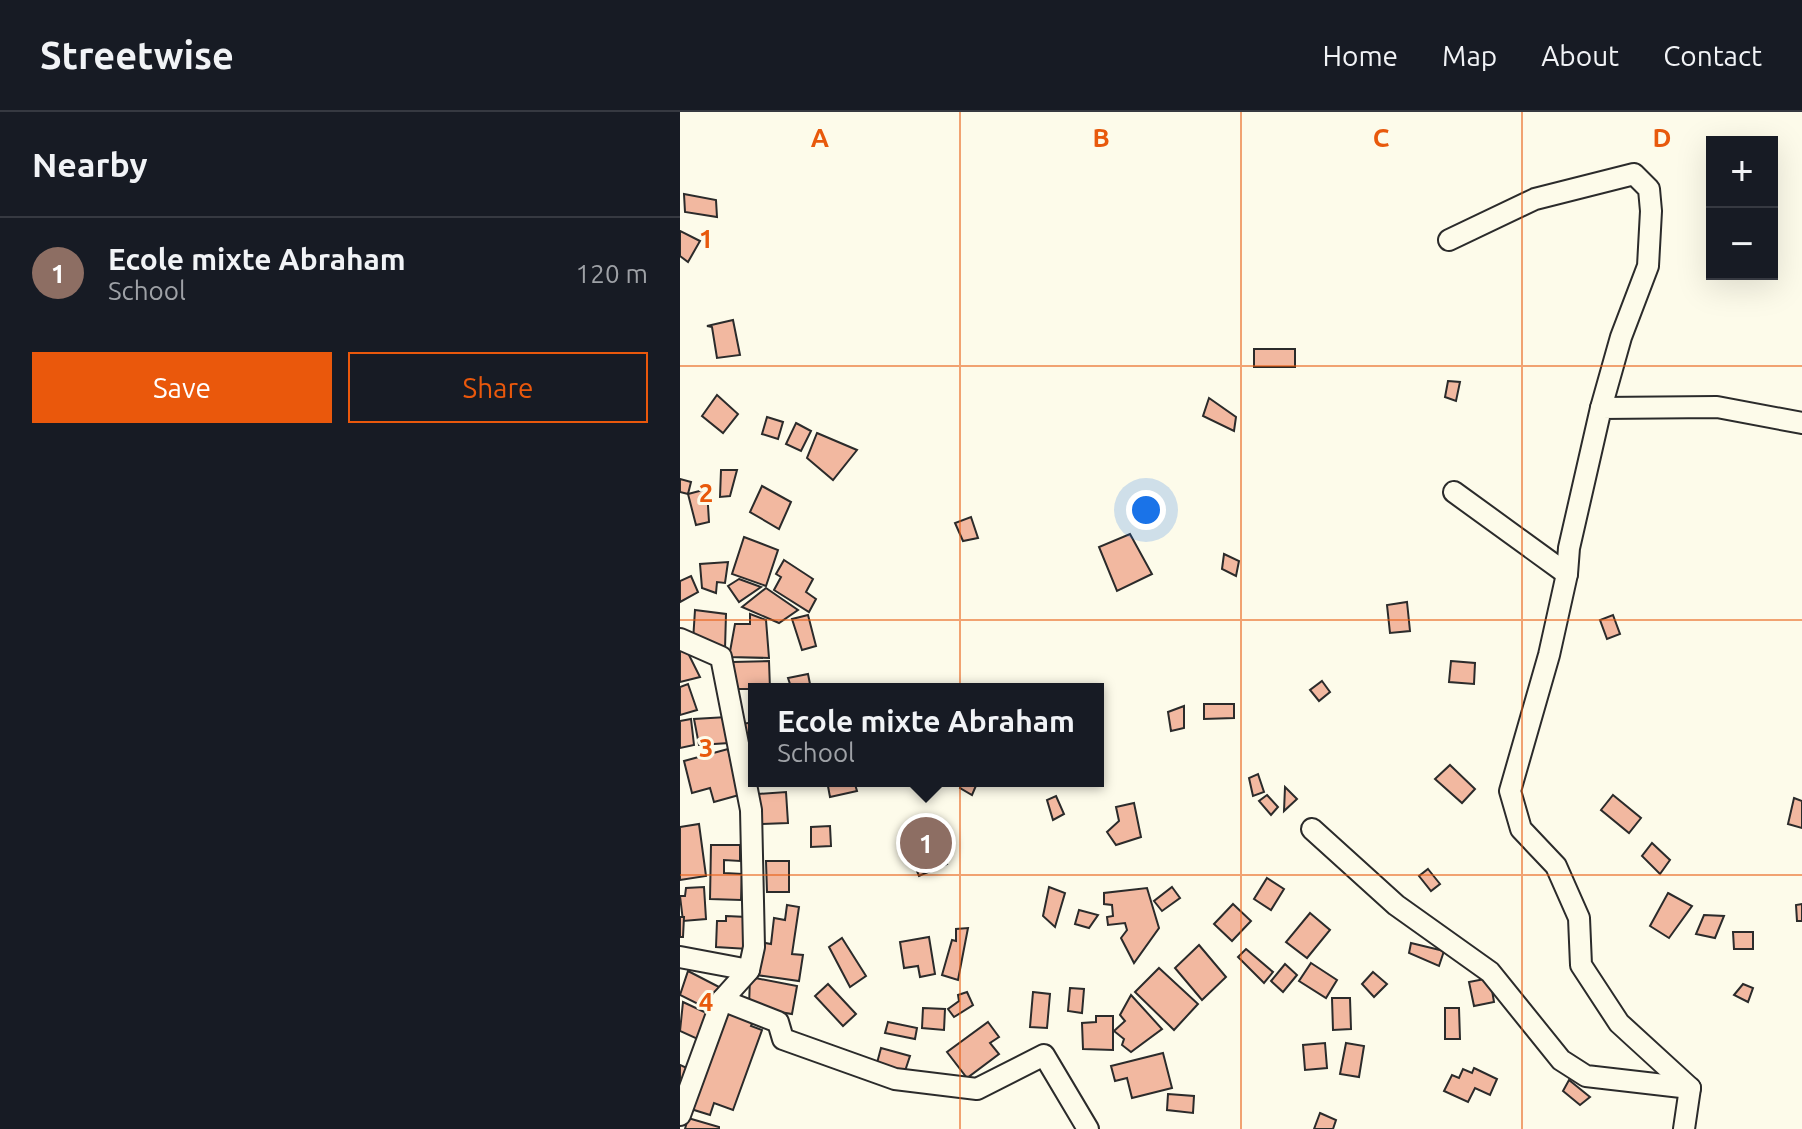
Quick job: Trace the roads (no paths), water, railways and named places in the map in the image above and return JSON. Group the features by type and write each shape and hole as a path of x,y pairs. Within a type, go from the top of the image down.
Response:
{"street":[{"path":"1449,240 1535,199 1634,174 1649,189 1648,266 1621,337 1601,408 1569,548 1567,574 1549,655 1510,791 1521,829 1556,866 1579,918 1581,965 1619,1023 1690,1088"},
{"path":"1601,408 1717,407 1802,423"},
{"path":"1454,492 1567,574"},
{"path":"680,639 721,657 751,810 754,947 749,970 722,1000 680,1115"},
{"path":"1312,829 1386,897 1490,972 1561,1060 1586,1076 1690,1088"},
{"path":"680,957 749,970"},
{"path":"722,1000 778,1022 783,1039 895,1079 977,1089 1044,1055 1088,1129"},
{"path":"1684,1129 1690,1088"}],"place":[{"name":"Ecole mixte Abraham","path":"926,843"}]}
